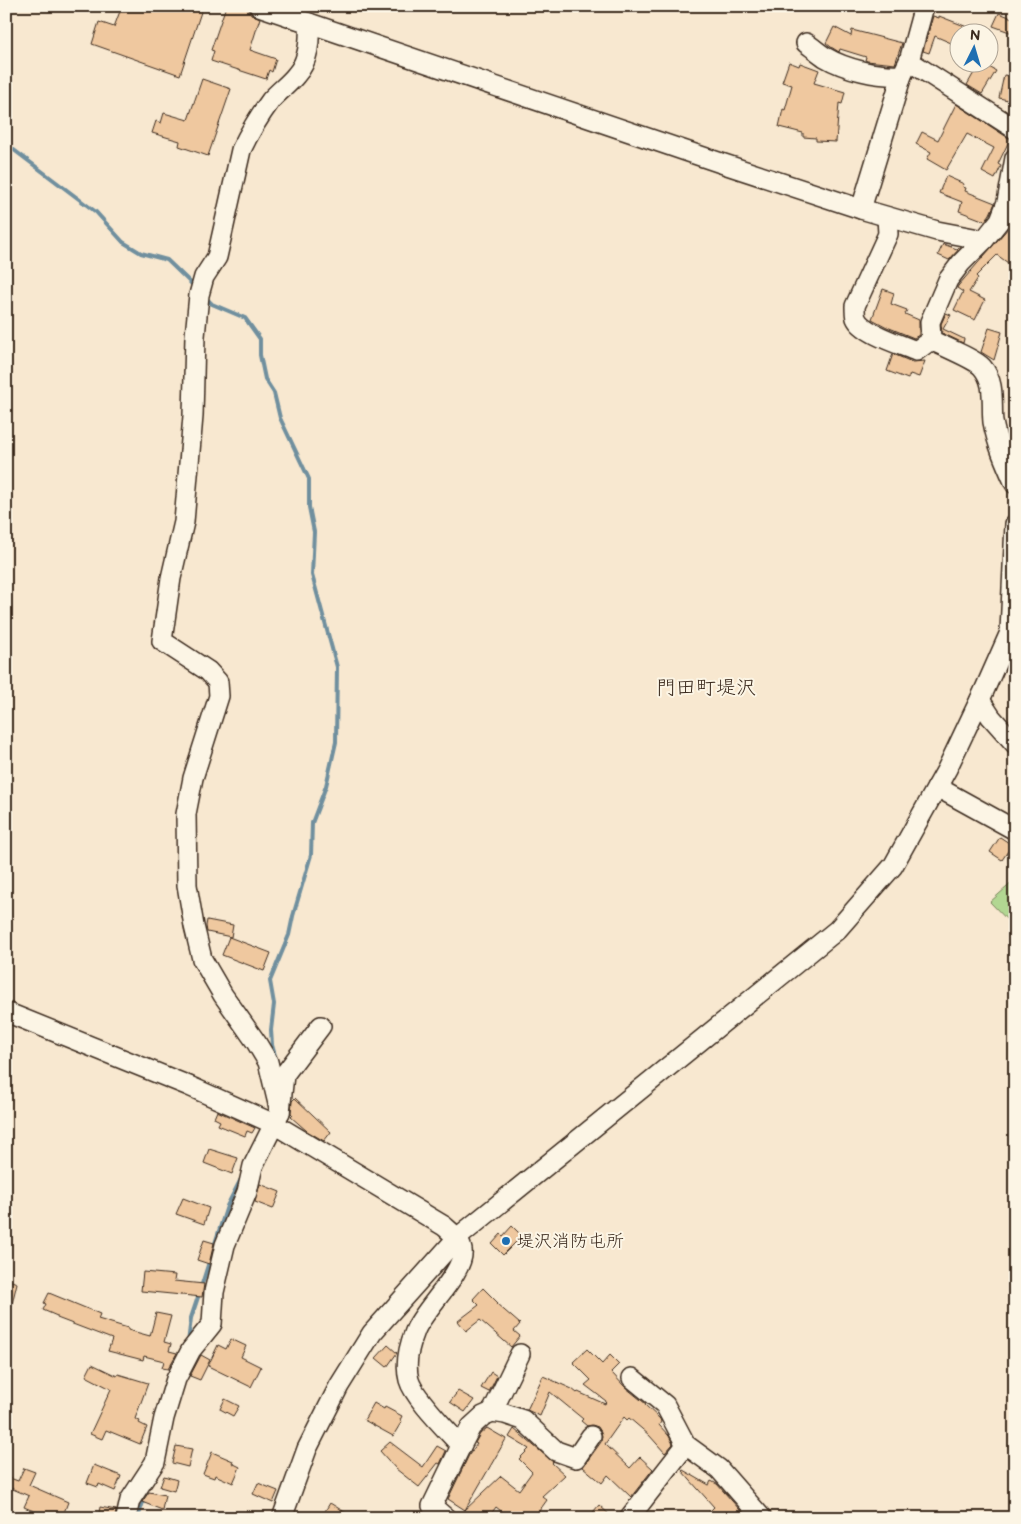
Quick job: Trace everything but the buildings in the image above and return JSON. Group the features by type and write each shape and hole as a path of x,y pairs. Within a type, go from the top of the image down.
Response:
{"street":[{"path":"259,6 299,16 721,164 887,218 937,231 984,240"},
{"path":"861,209 924,6"},
{"path":"277,1118 268,1062 223,995 202,959 187,885 186,814 193,778 219,696 218,682 208,671 162,641 171,578 184,522 193,416 195,336 199,295 204,277 217,257 241,150 271,100 298,74 303,64 309,44 299,16"},
{"path":"806,43 826,57 866,72 894,75 905,68"},
{"path":"905,68 1015,129"},
{"path":"931,340 930,322 948,280 1000,220 1008,202 1015,158"},
{"path":"887,218 888,234 855,306 856,318 865,327 884,338 916,351 931,340"},
{"path":"931,340 980,366 989,376 993,395 993,422 999,445 1015,484"},
{"path":"282,1518 306,1449 358,1356 372,1334 457,1238 837,930 893,866 937,787 980,700 1012,626 1015,524"},
{"path":"980,700 991,717 1015,744"},
{"path":"937,787 1015,830"},
{"path":"6,1012 180,1082 277,1118 444,1226 457,1238 462,1252 458,1267 415,1330 408,1359 409,1380 416,1393 461,1446"},
{"path":"126,1518 130,1500 155,1462 164,1418 176,1379 191,1350 212,1324 214,1292 225,1245 247,1192 253,1166 277,1118 284,1075 321,1026"},
{"path":"492,1412 520,1354"},
{"path":"632,1378 664,1405 686,1445 719,1469 762,1518"},
{"path":"446,1518 432,1506 471,1427 483,1416 492,1412 522,1420 556,1450 576,1458 591,1436"},
{"path":"629,1518 686,1445"}],"green space":[{"path":"1015,880 1015,928 990,902"}],"waterway":[{"path":"6,144 96,212 123,242 141,253 167,260 195,287"},
{"path":"205,297 212,304 245,318 260,339 260,355 265,379 274,393 280,418 309,479 309,507 314,532 312,575 337,667 336,742 326,786 312,823 311,855 289,935 270,981 274,1004 271,1030 272,1045 278,1066"},
{"path":"201,1287 227,1206 241,1179"},
{"path":"188,1343 191,1318 199,1294"},
{"path":"138,1518 147,1489"}],"place":[{"name":"堤沢消防屯所","path":"506,1241"}],"district":[{"name":"門田町堤沢","path":"706,688"}]}
